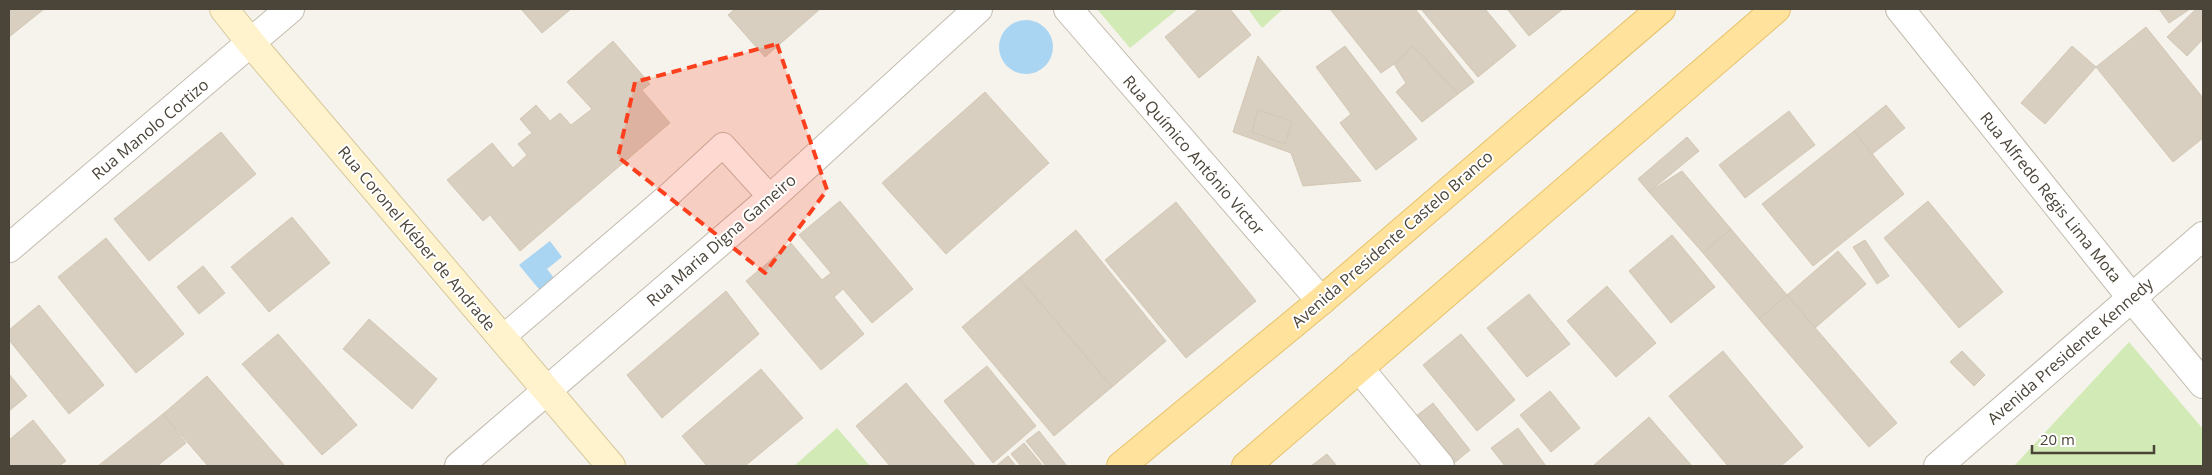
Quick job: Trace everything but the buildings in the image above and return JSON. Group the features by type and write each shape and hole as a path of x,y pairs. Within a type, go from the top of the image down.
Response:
{"main road":[{"name":"Rua Coronel Kléber de Andrade","path":"224,9 611,466"},
{"name":"Avenida Presidente Castelo Branco","path":"1121,466 1321,301 1661,9"},
{"path":"1246,466 1776,9"}],"street":[{"name":"Rua Manolo Cortizo","path":"9,248 290,9"},
{"name":"Rua Maria Digna Gameiro","path":"459,466 771,198 978,9"},
{"name":"Rua Químico Antônio Victor","path":"1068,9 1321,301"},
{"name":"Rua Alfredo Régis Lima Mota","path":"1900,9 2203,384"},
{"name":"Avenida Presidente Kennedy","path":"1938,466 2203,236"},
{"path":"1359,368 1440,466"}],"lane":[{"path":"502,338 671,193 723,145 771,198"}],"highlighted area":[{"path":"777,44 827,190 765,273 618,157 635,82"}],"green space":[{"path":"1097,9 1178,9 1130,48"},
{"path":"1248,9 1283,9 1262,28"},
{"path":"2129,342 2203,429 2203,466 2014,466"},
{"path":"837,428 870,466 794,466"}],"water":[{"path":"1021,20 1031,20 1041,24 1049,32 1053,47 1049,62 1041,70 1031,74 1021,74 1011,70 1003,62 999,52 999,42 1003,32 1011,24"},
{"path":"550,241 562,257 547,269 558,283 543,294 519,265"}]}
